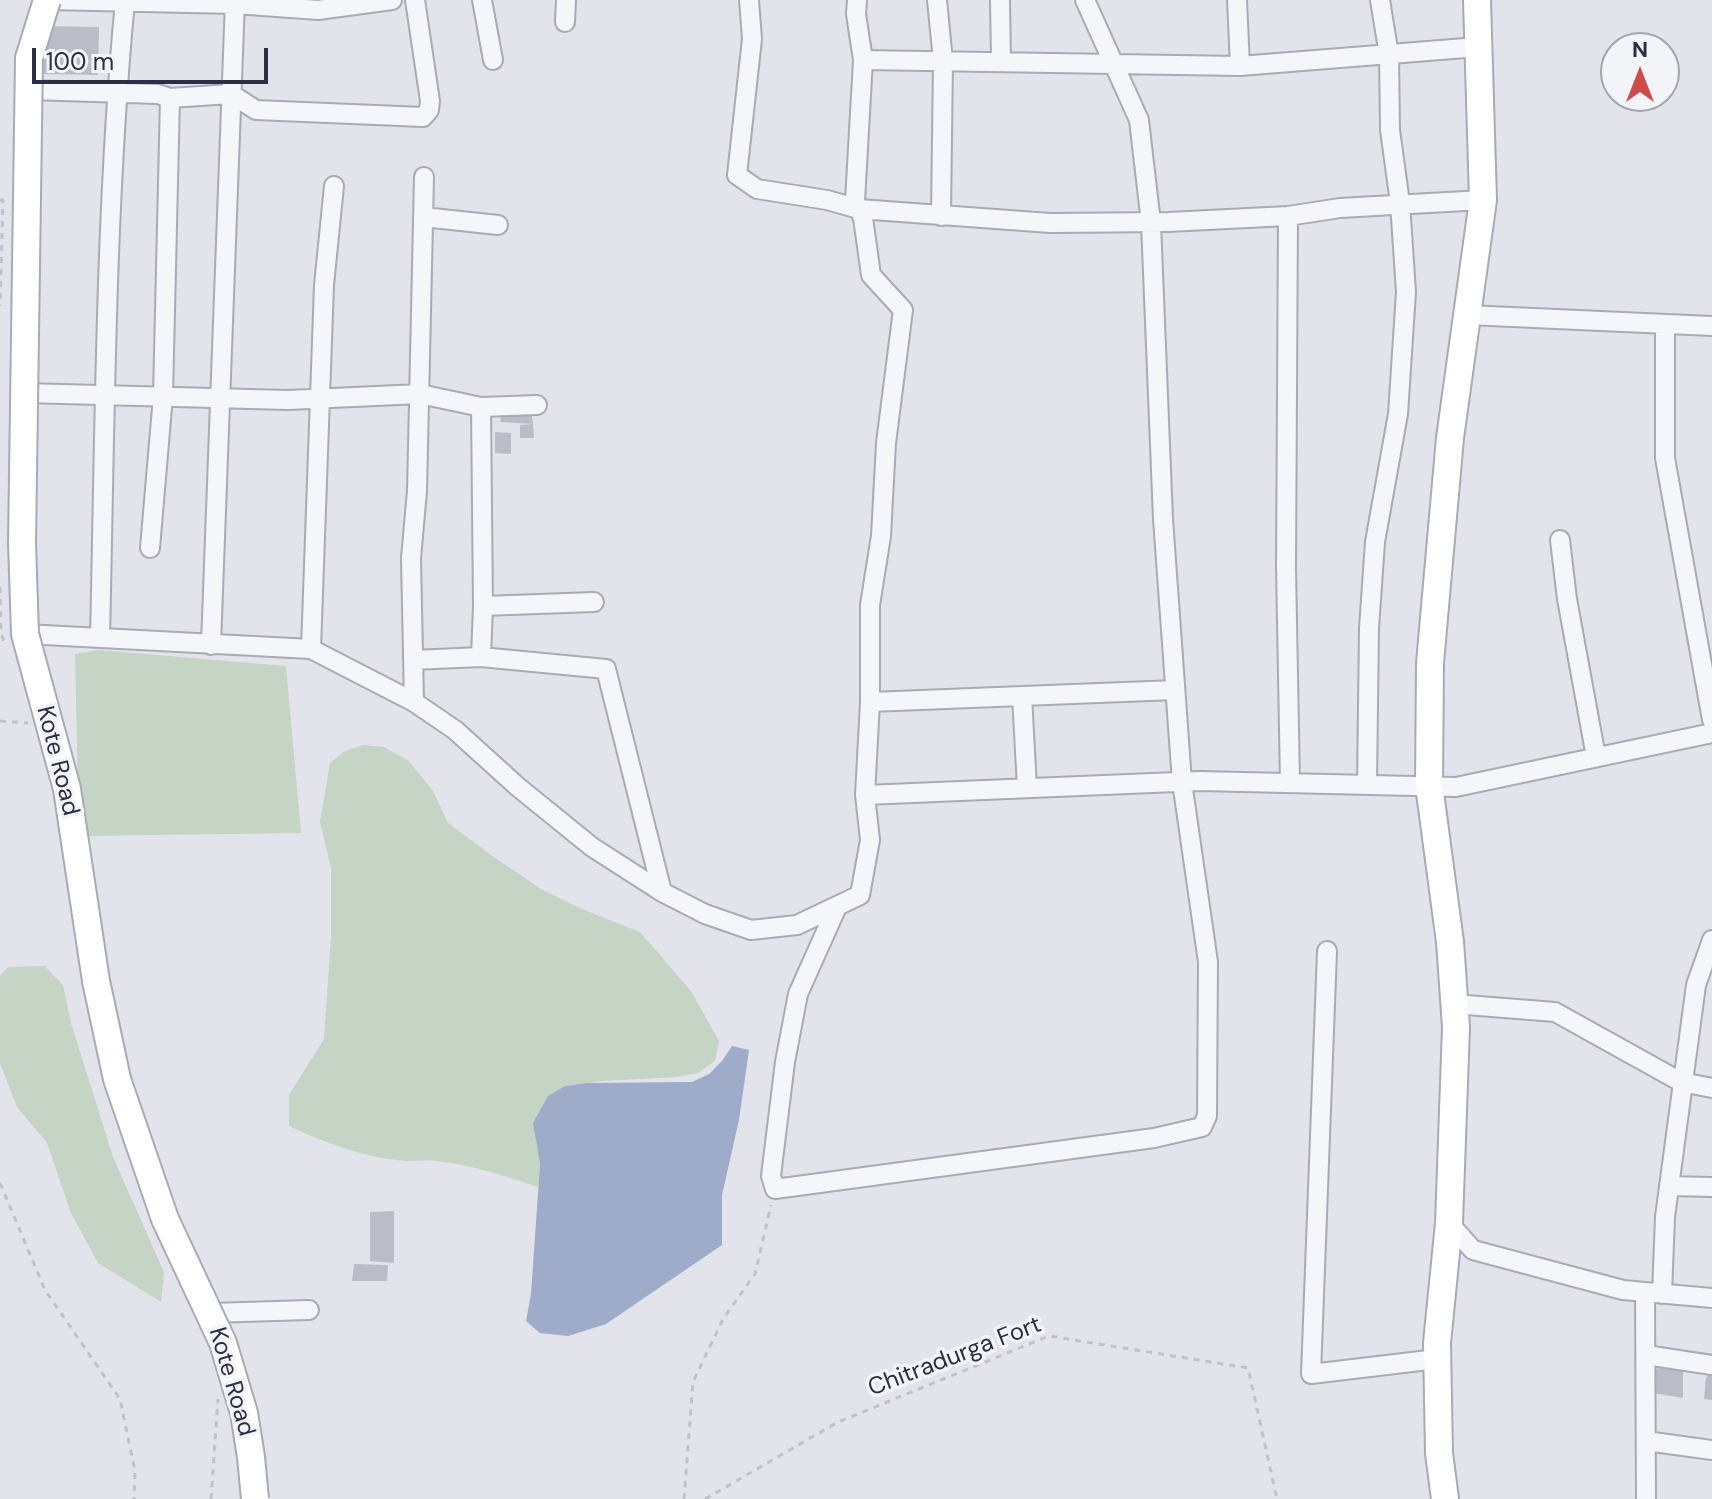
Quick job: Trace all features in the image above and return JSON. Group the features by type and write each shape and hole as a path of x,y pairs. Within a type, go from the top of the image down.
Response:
{"street":[{"path":"47,0 235,2 318,10 392,0"},
{"name":"Kote Road","path":"47,0 29,58 22,543 25,634 67,789 96,981 117,1079 165,1219 223,1343 244,1413 255,1499"},
{"path":"29,90 158,94 170,98 231,94 256,110 423,117 429,110 430,101 415,0"},
{"path":"482,0 493,60"},
{"path":"565,22 566,0"},
{"path":"749,0 752,39 737,175 757,189 827,200 859,209 1050,223 1151,223 1288,216 1400,203 1483,200"},
{"path":"25,634 311,649 414,702 455,730 518,787 592,847 662,892 705,914 751,930 797,925 860,895 870,840 865,795 870,702 870,605 881,536 886,443 903,310 871,275 863,218 855,201 863,60 857,0"},
{"path":"937,0 941,61 941,216"},
{"path":"1000,0 1001,62"},
{"path":"836,909 798,994 785,1062 771,1176 775,1189 1154,1138 1202,1127 1207,1116 1208,962 1182,782 1163,519 1151,223 1139,120 1085,0"},
{"path":"1237,0 1240,66"},
{"path":"1367,785 1369,628 1375,542 1398,414 1406,292 1380,0"},
{"path":"1445,1499 1439,1453 1437,1359 1449,1223 1456,1027 1450,942 1429,785 1430,663 1450,438 1483,200 1477,0"},
{"path":"100,637 116,94 125,1"},
{"path":"211,645 235,2"},
{"path":"863,60 1240,66 1478,47"},
{"path":"150,548 163,396 170,98"},
{"path":"414,702 411,558 417,491 424,177"},
{"path":"311,649 324,285 334,186"},
{"path":"1288,216 1286,567 1290,783"},
{"path":"423,217 498,225"},
{"path":"1467,315 1712,326"},
{"path":"1665,324 1665,458 1712,720"},
{"path":"24,393 319,399 420,394 481,407 537,405"},
{"path":"481,407 481,657"},
{"path":"1560,540 1567,599 1596,757"},
{"path":"483,606 594,602"},
{"path":"413,660 481,657 606,669 662,892"},
{"path":"870,702 1175,690"},
{"path":"1022,696 1027,788"},
{"path":"865,795 1182,782 1456,787 1712,733"},
{"path":"1646,1499 1646,1355 1696,985 1712,940"},
{"path":"1327,951 1311,1374 1437,1359"},
{"path":"1454,1004 1555,1012 1683,1082 1712,1088"},
{"path":"1669,1186 1712,1187"},
{"path":"1449,1223 1473,1250 1623,1290 1712,1298"},
{"path":"210,1313 309,1310"},
{"path":"1646,1355 1712,1365"},
{"path":"1646,1441 1712,1450"}],"path":[{"path":"0,200 3,200 0,306"},
{"path":"0,721 48,724"},
{"path":"0,1183 45,1290 120,1399 135,1471 134,1499"},
{"path":"684,1499 693,1382 723,1319 755,1274 775,1189"},
{"name":"Chitradurga Fort","path":"705,1499 838,1422 1049,1336 1248,1368 1277,1499"}],"green space":[{"path":"98,650 286,666 301,833 79,836 75,654"},
{"path":"363,745 384,747 409,761 433,791 448,823 541,889 640,932 691,991 719,1041 715,1061 698,1073 565,1086 533,1123 540,1164 538,1187 463,1165 406,1161 361,1153 289,1126 289,1095 324,1039 331,936 331,868 320,822 330,763 345,751"},
{"path":"45,966 63,985 71,1023 113,1157 164,1272 161,1302 98,1263 71,1213 47,1143 17,1107 0,1063 0,976 8,967"}],"water":[{"path":"732,1046 749,1050 739,1120 722,1195 722,1245 606,1324 568,1336 540,1333 526,1321 531,1294 540,1164 533,1123 548,1096 565,1086 587,1083 692,1082 709,1074"}],"building":[{"path":"43,26 99,27 98,75 42,74"},
{"path":"531,409 533,424 500,422 502,410"},
{"path":"533,424 534,438 520,438 520,425"},
{"path":"495,432 511,433 511,454 495,453"},
{"path":"394,1211 394,1263 370,1261 370,1212"},
{"path":"354,1264 388,1265 387,1281 352,1281"},
{"path":"1683,1365 1683,1398 1653,1393 1656,1369"},
{"path":"1712,1374 1712,1400 1704,1399 1706,1377"}]}
